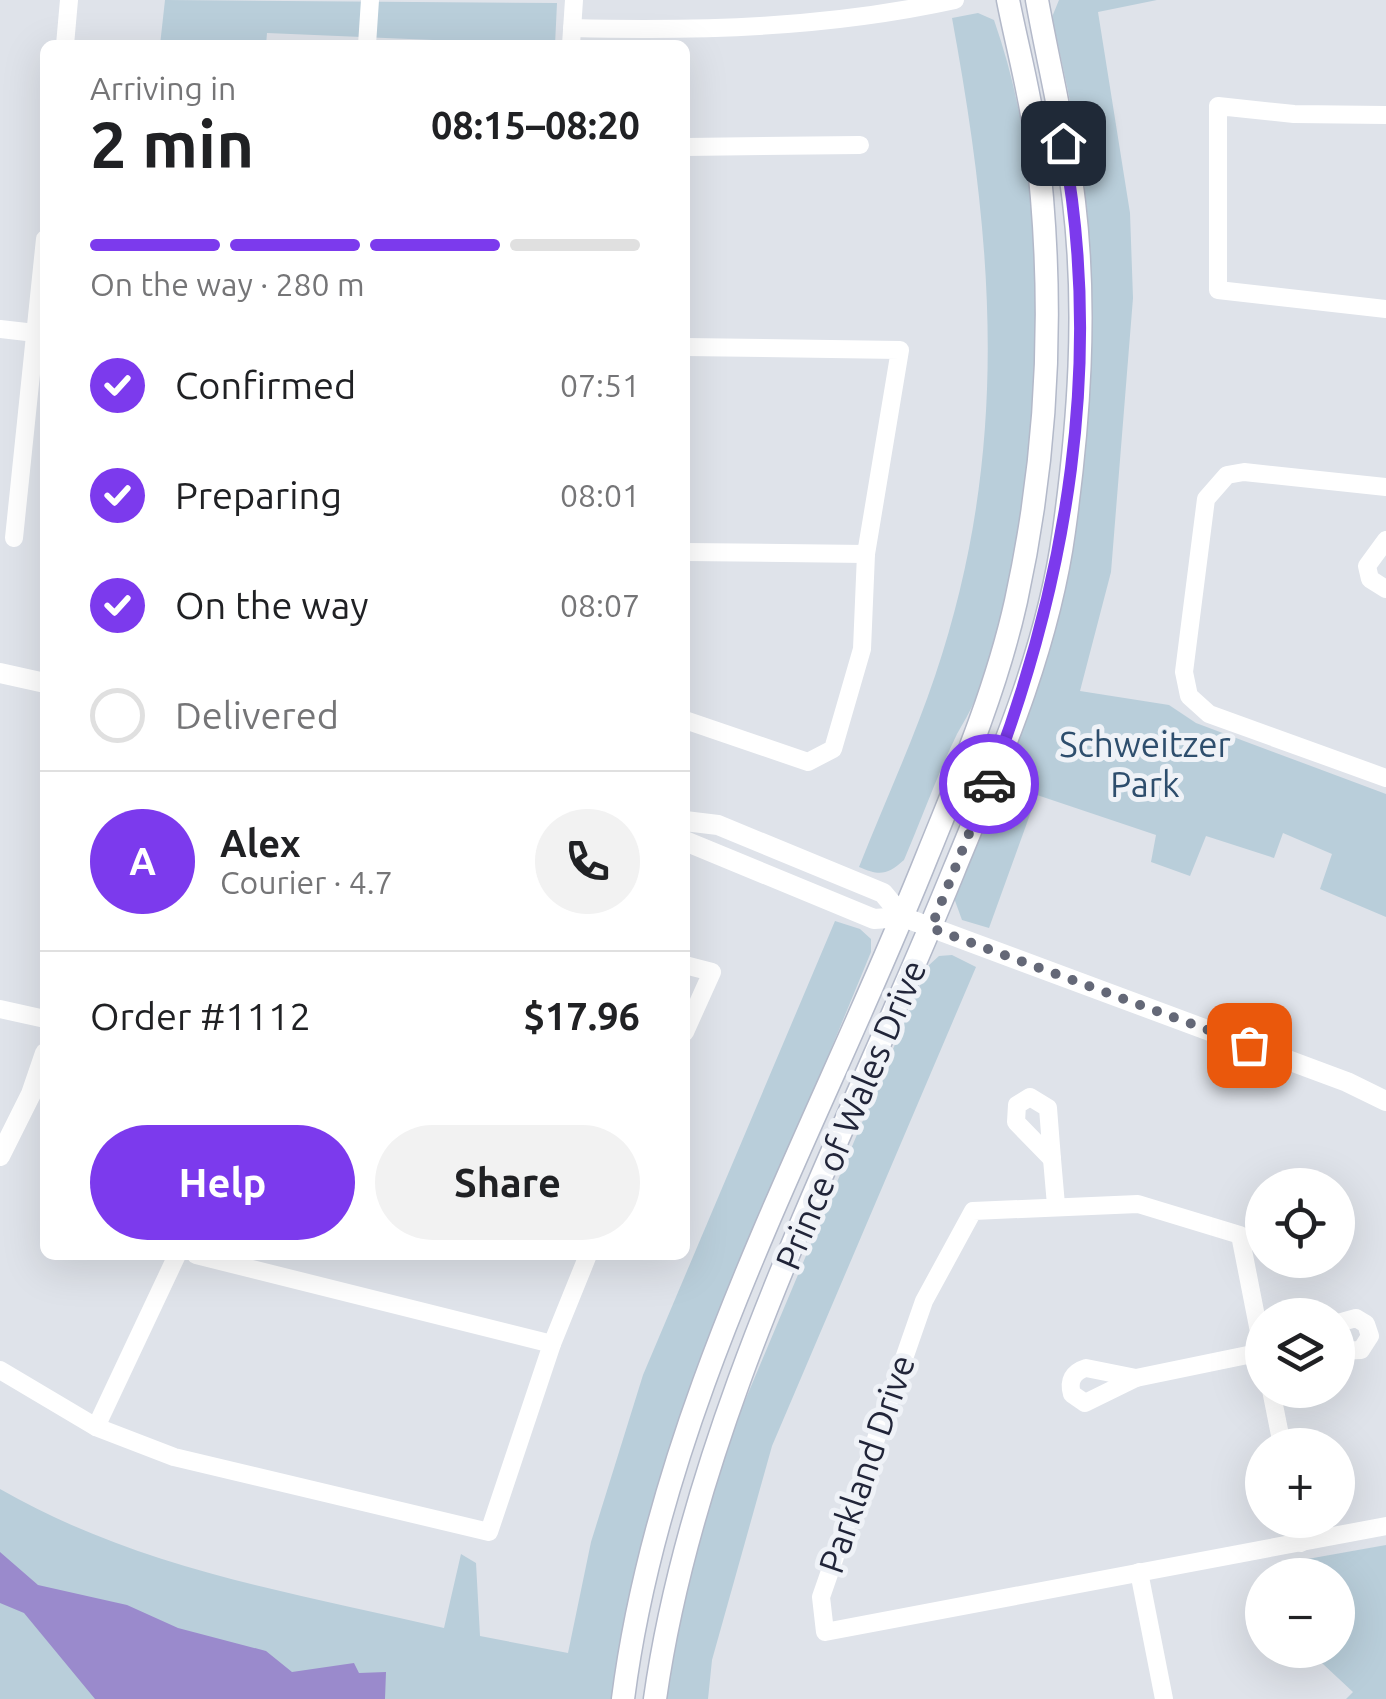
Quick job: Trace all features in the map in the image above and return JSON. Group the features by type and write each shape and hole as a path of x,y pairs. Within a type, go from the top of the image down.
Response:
{"main road":[{"name":"Prince of Wales Drive","path":"623,1699 631,1637 658,1520 704,1386 955,788 1015,605 1043,426 1047,367 1036,135 1008,0"},
{"name":"Prince of Wales Drive","path":"655,1699 687,1530 748,1362 1020,706 1064,534 1081,365 1078,253 1074,199 1036,0"}],"street":[{"path":"65,40 69,0"},
{"path":"367,40 370,0"},
{"path":"574,0 572,37 784,28 880,16 955,0"},
{"path":"1386,115 1294,114 1218,106 1218,290 1386,310"},
{"path":"690,147 860,146"},
{"path":"0,329 40,334 14,538"},
{"path":"690,347 900,350 866,554 862,650 833,749 808,762 690,722"},
{"path":"1386,487 1244,472 1227,474 1206,499 1184,672 1189,696 1210,714 1386,778"},
{"path":"1386,540 1367,566 1370,579 1386,589"},
{"path":"690,552 866,554"},
{"path":"0,673 40,683"},
{"path":"690,822 718,826 883,893 903,916 931,928 1347,1082 1386,1102"},
{"path":"690,842 874,919 903,916"},
{"path":"690,966 712,972 690,1021"},
{"path":"0,1009 40,1018"},
{"path":"0,1156 32,1094 40,1069"},
{"path":"1052,1158 1056,1204"},
{"name":"Parkland Drive","path":"1252,1298 1240,1235 1138,1204 1056,1204 974,1211 932,1286 821,1598 824,1632 1386,1526"},
{"path":"96,1427 175,1260"},
{"path":"216,1260 552,1344"},
{"path":"0,1370 96,1427 174,1457 489,1532 552,1344 586,1260"},
{"path":"1355,1318 1366,1324 1370,1336 1361,1350 1355,1350"},
{"path":"1136,1378 1245,1354"},
{"path":"1299,1538 1300,1543"},
{"path":"1139,1572 1164,1699"}],"green space":[{"path":"165,0 557,3 555,40 267,33 266,40 161,40"},
{"name":"Schweitzer Park","path":"1059,0 1157,0 1098,12 1130,213 1133,298 1111,572 1080,691 1169,705 1196,723 1386,794 1386,917 1320,889 1332,854 1283,833 1274,858 1206,836 1190,876 1151,862 1156,835 1037,795 989,928 962,920 954,898 989,816 1045,648 1066,564 1081,477 1090,390 1092,301 1081,162 1052,17"},
{"path":"978,13 994,20 1016,98 1030,182 1037,271 1037,361 1030,451 999,622 975,700 904,860 878,873 859,867 935,676 959,592 976,510 988,348 985,267 978,185 952,18"},
{"path":"835,921 860,929 871,939 871,952 682,1411 643,1542 613,1699 0,1699 0,1489 52,1516 161,1558 216,1575 444,1628 461,1554 476,1563 480,1636 568,1653 591,1542 643,1375"},
{"path":"952,955 976,967 772,1446 712,1660 708,1699 666,1699 684,1590 728,1441 928,966 939,956"},
{"path":"1386,1545 1386,1699 1346,1699 1353,1692 1327,1668 1355,1668 1355,1558 1313,1558"}],"shaded area":[{"path":"0,1552 38,1585 127,1605 178,1628 266,1651 292,1672 354,1663 359,1673 386,1672 385,1699 95,1699 24,1613 0,1603"}],"way so far":[{"path":"989,784 931,928 1249,1045"}],"route":[{"path":"989,784 1020,706 1064,534 1081,365 1074,199 1063,143"}]}
